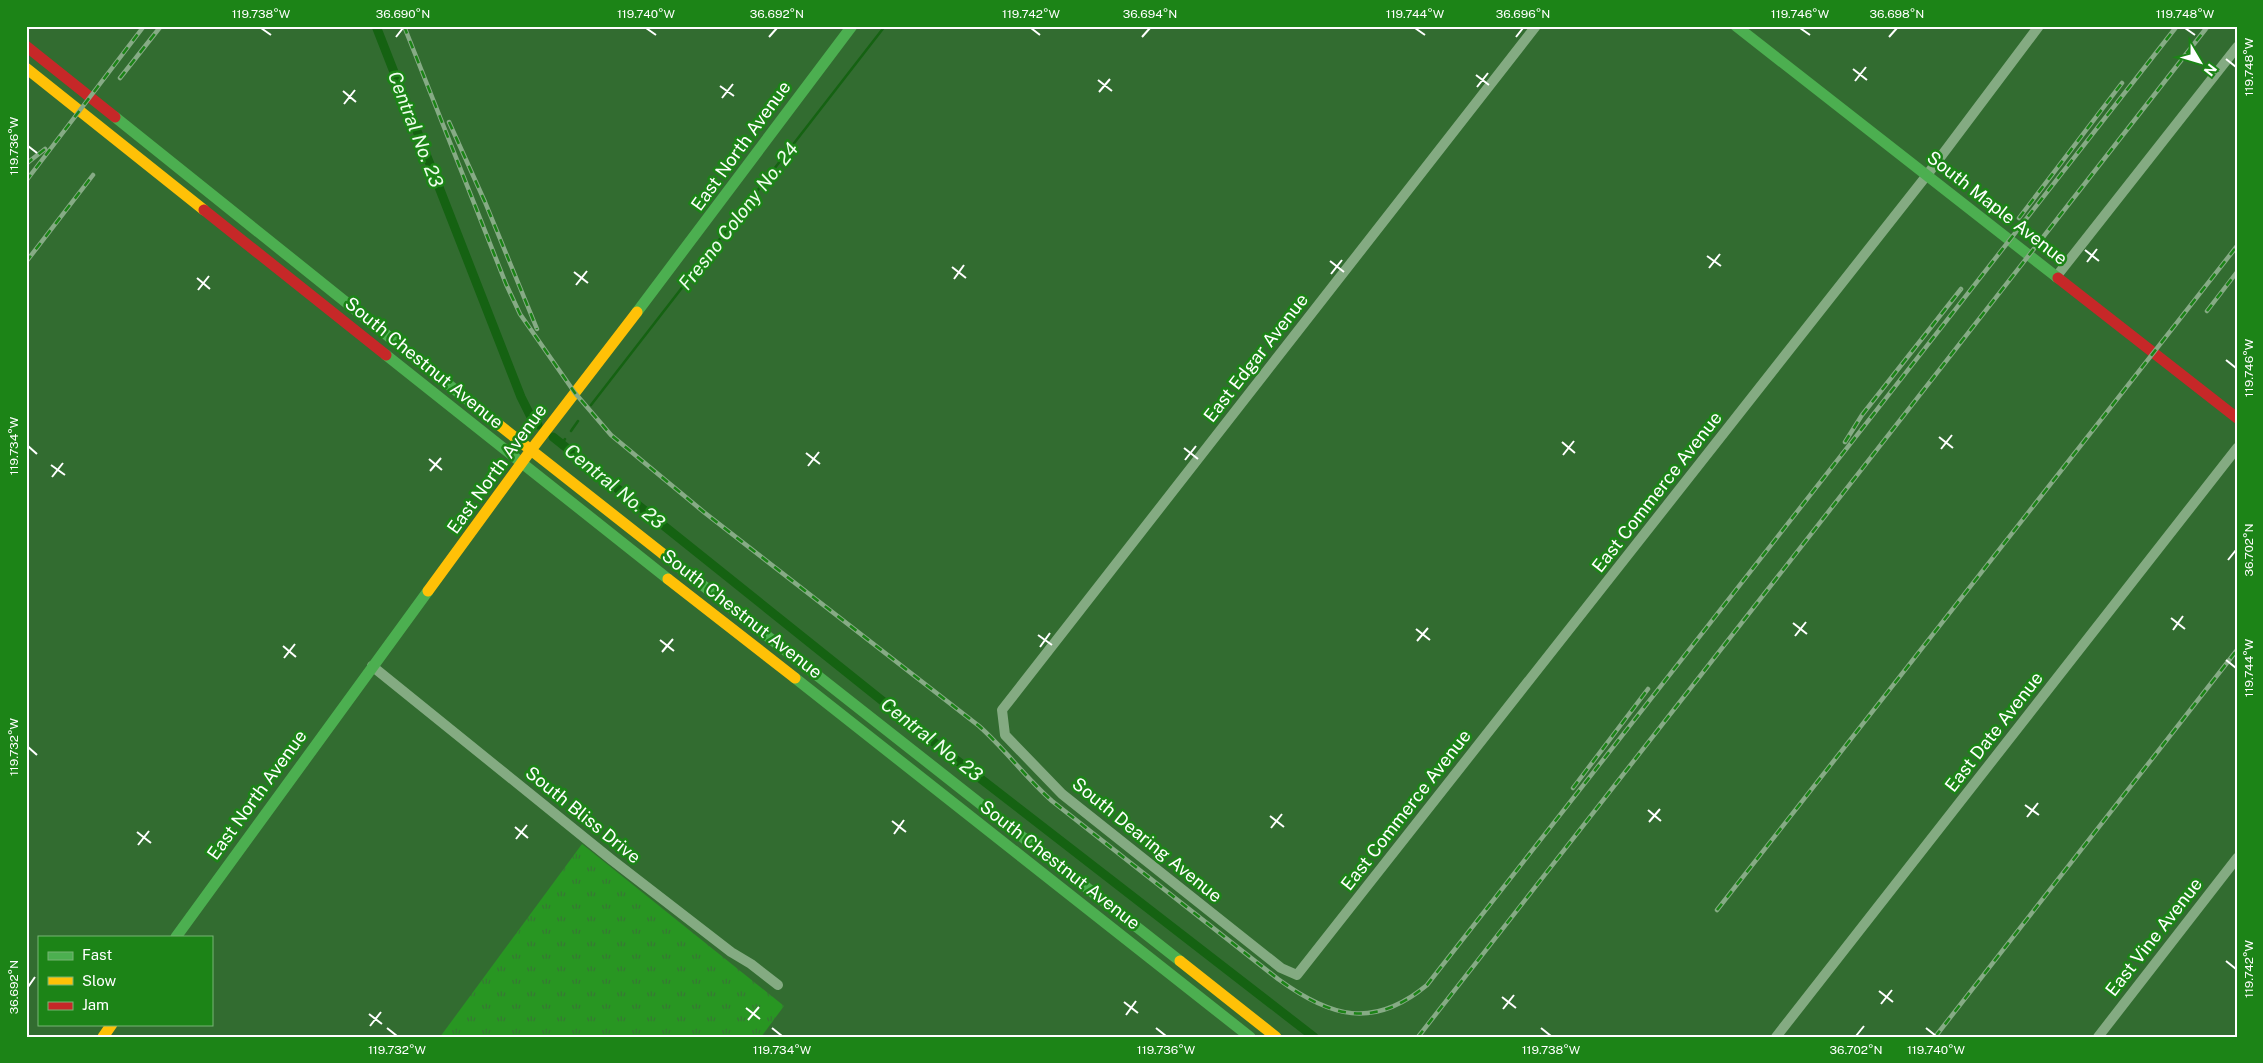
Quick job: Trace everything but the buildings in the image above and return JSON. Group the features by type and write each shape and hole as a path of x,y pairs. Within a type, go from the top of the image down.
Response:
{"main road":[{"name":"East North Avenue","path":"177,936 521,463 677,261 852,26"},
{"name":"South Maple Avenue","path":"1736,26 2237,418"},
{"name":"South Chestnut Avenue","path":"26,46 531,450 1276,1037"},
{"name":"South Chestnut Avenue","path":"26,68 521,463 1250,1037"},
{"path":"938,791 948,778"},
{"path":"103,1037 111,1026"}],"street":[{"name":"East Edgar Avenue","path":"1002,710 1536,26"},
{"name":"East Commerce Avenue","path":"1297,975 1926,175 2039,26"},
{"path":"2056,277 2237,47"},
{"name":"East Date Avenue","path":"1776,1037 2237,448"},
{"name":"South Bliss Drive","path":"372,666 612,860 731,952 751,964 778,985"},
{"name":"South Dearing Avenue","path":"1002,710 1005,735 1062,794 1281,968 1297,975"},
{"name":"East Vine Avenue","path":"2098,1037 2237,858"}],"green space":[{"path":"582,844 784,1006 761,1037 440,1037"}],"waterway":[{"name":"Central No. 23","path":"376,26 521,397 530,415 538,425"},
{"name":"Fresno Colony No. 24","path":"591,405 885,26"},
{"name":"Fresno Colony No. 24","path":"571,431 578,421"},
{"name":"Central No. 23","path":"553,437 950,755 1314,1037"},
{"name":"Fresno Colony No. 24","path":"562,444 565,439"}],"railway":[{"path":"26,181 144,26"},
{"path":"120,78 161,26"},
{"path":"404,26 506,284 520,314 575,393 611,435 705,513 979,726 1052,801 1278,979 1316,1002 1352,1013 1370,1013 1388,1008 1407,999 1427,985 2177,26"},
{"path":"1418,1037 2208,26"},
{"path":"2019,218 2122,83"},
{"path":"449,122 485,202 537,329"},
{"path":"26,164 45,149"},
{"path":"26,262 93,175"},
{"path":"1717,910 2237,246"},
{"path":"2207,311 2237,272"},
{"path":"1845,442 1862,415 1961,289"},
{"path":"1935,1037 2237,650"},
{"path":"1573,788 1648,689"}],"traffic: fast":[{"path":"637,312 852,26"},
{"path":"1736,26 2058,278"},
{"path":"115,117 489,417"},
{"path":"386,355 668,579"},
{"path":"663,554 1180,961"},
{"path":"177,936 428,591"},
{"path":"795,678 1250,1037"}],"traffic: slow":[{"path":"26,68 204,210"},
{"path":"428,591 531,450 637,312"},
{"path":"489,417 663,554"},
{"path":"668,579 795,678"},
{"path":"1180,961 1276,1037"},
{"path":"103,1037 111,1026"}],"traffic: jam":[{"path":"26,46 115,117"},
{"path":"204,210 386,355"},
{"path":"2058,278 2237,418"}]}
